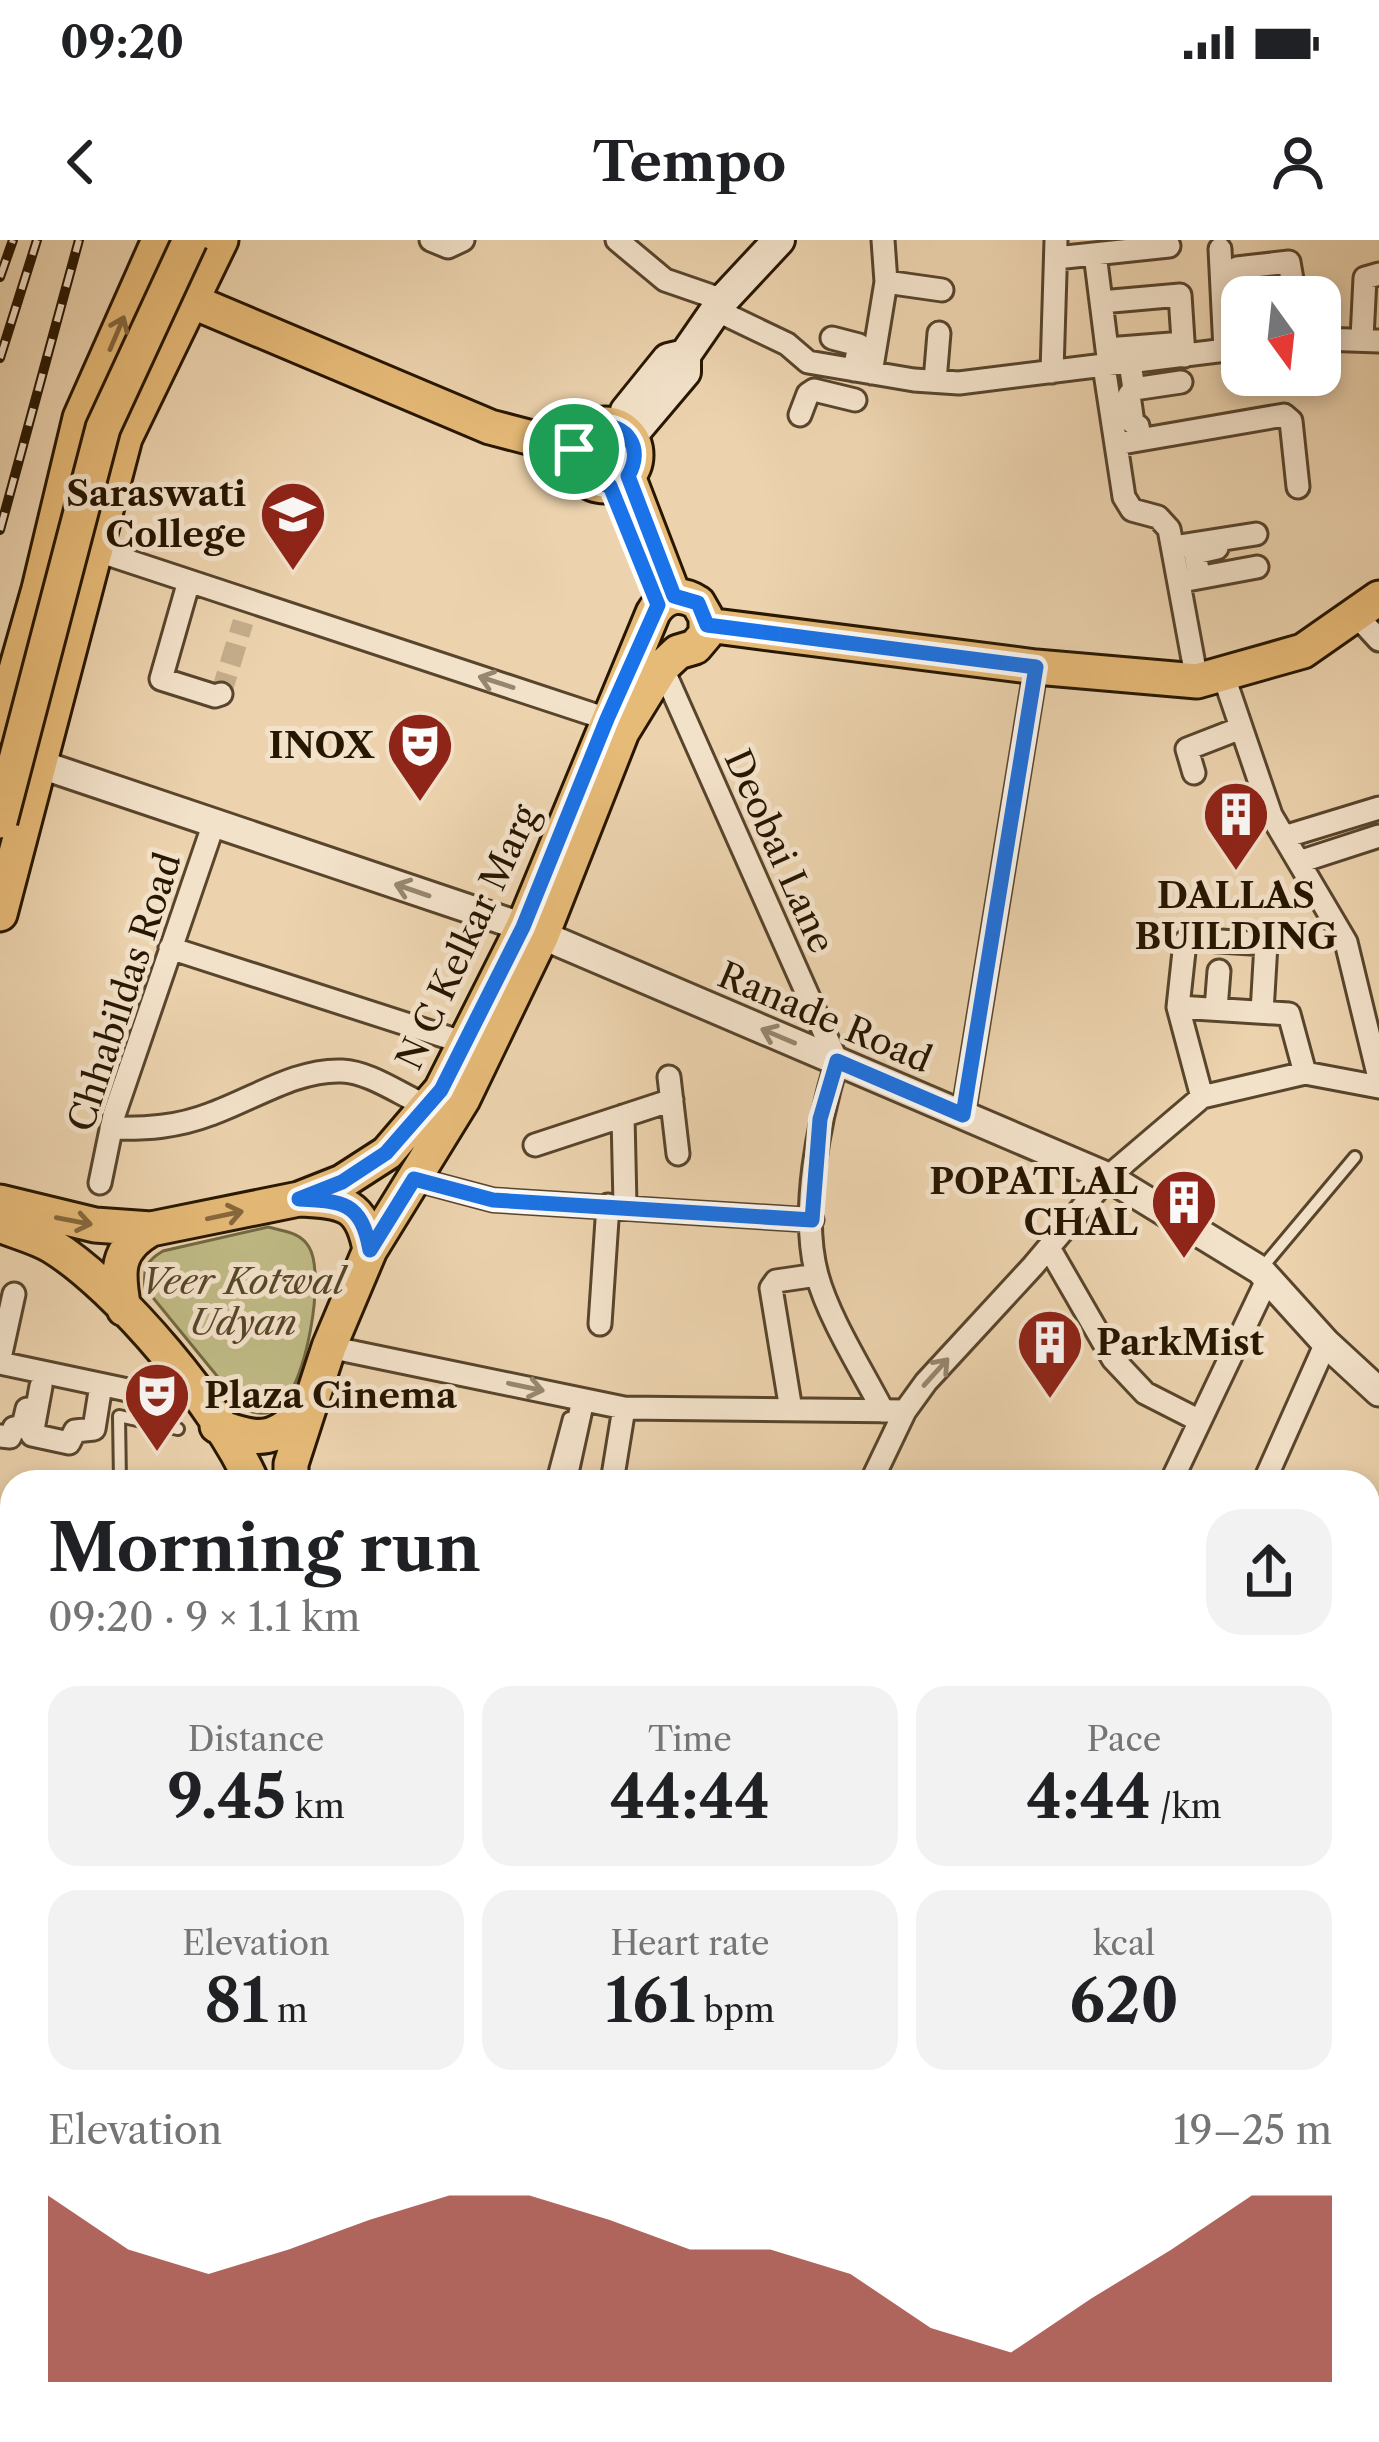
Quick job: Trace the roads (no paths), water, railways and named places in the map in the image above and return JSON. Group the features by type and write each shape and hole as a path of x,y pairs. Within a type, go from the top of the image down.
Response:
{"main road":[{"path":"0,820 103,428 190,240"},
{"path":"0,914 125,438 221,240"},
{"path":"622,431 668,359 685,355 719,305 779,240"},
{"path":"0,726 80,418 152,254 188,301 490,428 574,449"},
{"path":"619,481 587,481 578,472 574,449 589,428 622,431"},
{"path":"619,481 636,457 622,431"},
{"path":"619,481 661,608 698,603 707,625 1036,667 1210,678 1303,651 1371,618"},
{"name":"N C Kelkar Marg","path":"0,1202 95,1225 151,1228 299,1199 342,1182 386,1153 441,1090 533,931 607,719 661,608"},
{"name":"N C Kelkar Marg","path":"291,1470 329,1347 370,1250 463,1100 622,732 670,660 701,641 707,625"},
{"path":"299,1199 337,1201 357,1213 370,1250"},
{"path":"0,1225 50,1244 93,1277 176,1364 244,1470"},
{"path":"124,1309 117,1274 122,1253 151,1228"},
{"path":"217,1426 243,1436 268,1438 286,1429 310,1406"}],"street":[{"path":"430,240 448,248 463,240"},
{"path":"616,240 665,280 719,305 787,344 808,362 959,383 1184,349 1221,349"},
{"path":"846,368 886,282 883,240"},
{"path":"1052,372 1056,249 1095,254 1169,246"},
{"path":"1220,249 1224,276"},
{"path":"875,1470 894,1411 926,1382 1108,1177 1202,1097 1305,1073 1379,1082 1346,942 1309,858 1284,837 1271,815 1241,728 1210,678 1184,563 1166,523 1126,505 1116,444 1112,361 1095,254"},
{"path":"1238,276 1237,268 1289,262 1291,276"},
{"path":"1371,340 1365,278 1379,274"},
{"path":"886,282 942,290"},
{"path":"1101,302 1180,296 1184,349"},
{"path":"934,381 939,333"},
{"path":"826,391 859,345 832,338"},
{"path":"1112,361 1134,389"},
{"path":"808,362 798,411 808,394 826,391 855,400"},
{"path":"1139,433 1132,423 1129,395 1134,389 1180,382"},
{"path":"1139,433 1287,416 1298,488"},
{"path":"1116,444 1179,418"},
{"path":"50,535 189,581 246,612 607,719"},
{"path":"1184,563 1257,536"},
{"path":"1184,563 1257,567"},
{"path":"189,581 160,675 164,682 221,694"},
{"name":"Deobai Lane","path":"670,660 837,1061"},
{"path":"963,1115 1036,667"},
{"path":"1194,772 1187,748 1241,728"},
{"name":"Ranade Road","path":"39,764 533,931 1108,1177 1264,1274 1379,1392"},
{"path":"1284,837 1379,808"},
{"name":"Chhabildas Road","path":"100,1183 112,1128 214,823"},
{"path":"1309,858 1311,829"},
{"path":"1309,858 1379,836"},
{"path":"1202,1097 1178,1007 1184,942 1263,943 1267,949 1246,1034"},
{"path":"170,949 465,1043"},
{"path":"1216,1010 1219,971"},
{"path":"1178,1007 1291,1016 1305,1073"},
{"path":"837,1061 820,1119 812,1220 817,1275 894,1411"},
{"path":"112,1128 160,1129 209,1115 300,1077 341,1070 428,1106"},
{"path":"535,1145 623,1116 670,1088 679,1154"},
{"path":"600,1324 623,1116"},
{"path":"414,1179 493,1200 812,1220"},
{"path":"1048,1248 1113,1359 1145,1393 1200,1421"},
{"path":"1177,1470 1264,1274"},
{"path":"791,1410 771,1288 776,1281 817,1275"},
{"path":"14,1294 0,1361 119,1388 94,1429 75,1431 69,1443 32,1435 41,1386"},
{"path":"1269,1470 1326,1342"},
{"path":"329,1347 624,1408 894,1411"},
{"path":"0,1376 32,1386 23,1426 14,1428 10,1437 0,1436"},
{"path":"567,1470 578,1398"},
{"path":"614,1470 624,1408"}],"lane":[{"path":"1264,1274 1355,1157"},
{"path":"119,1388 120,1470"},
{"path":"556,1470 578,1398"},
{"path":"119,1416 178,1430"}],"tunnel":[{"path":"221,694 243,622"}],"railway":[{"path":"0,277 13,240"},
{"path":"0,358 37,240"},
{"path":"0,530 79,240"}],"place":[{"name":"Saraswati College","path":"293,573"},
{"name":"INOX","path":"420,804"},
{"name":"DALLAS BUILDING","path":"1236,873"},
{"name":"POPATLAL CHAL","path":"1184,1261"},
{"name":"ParkMist","path":"1050,1401"},
{"name":"Plaza Cinema","path":"157,1454"}],"park label":[{"name":"Veer Kotwal Udyan","path":"243,1302"}]}
